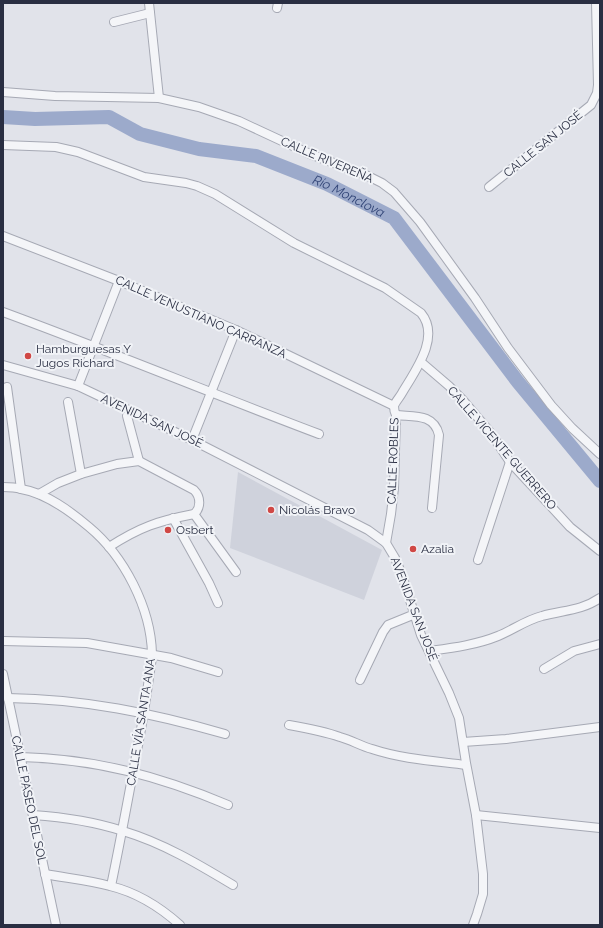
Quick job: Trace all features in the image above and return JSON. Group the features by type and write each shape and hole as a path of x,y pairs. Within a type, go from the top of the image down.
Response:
{"street":[{"path":"149,3 159,98"},
{"name":"CALLE SAN JOSÉ","path":"489,187 591,105 595,99 598,80 596,3"},
{"path":"114,22 150,13"},
{"name":"CALLE RIVEREÑA","path":"3,92 55,96 159,98 199,107 239,121 310,154 368,176 382,183 394,192 420,222 475,298 508,348 551,405 572,428 600,454"},
{"name":"CALLE ROBLES","path":"3,144 64,148 78,152 132,174 186,183 215,194 294,243 385,288 421,313 425,318 427,331 426,348 420,362 394,406 396,416 394,488 386,543"},
{"name":"CALLE VENUSTIANO CARRANZA","path":"3,236 119,281 236,330 394,406"},
{"path":"78,386 119,281"},
{"path":"3,312 94,345 211,394 319,434"},
{"path":"192,440 236,330"},
{"name":"CALLE VICENTE GUERRERO","path":"420,362 462,399 490,432 510,462 570,527 600,551"},
{"name":"AVENIDA SAN JOSÉ","path":"3,365 78,386 192,440 368,530 386,543 395,558 422,635 459,718 466,765 476,815 481,854 483,894 478,914 473,925"},
{"path":"7,387 22,489"},
{"path":"68,402 81,474"},
{"path":"127,416 139,461"},
{"path":"396,416 427,418 436,424 439,435 432,508"},
{"path":"39,494 81,474 117,464 139,461 194,490 198,496 198,509 194,514 173,518 142,527 126,535 109,547"},
{"path":"478,560 510,462"},
{"name":"CALLE VÍA SANTA ANA","path":"3,487 22,489 39,494 63,507 77,517 109,547 122,565 134,586 143,608 152,654 134,771 123,830 110,886"},
{"path":"194,514 236,572"},
{"path":"173,518 209,583 218,603"},
{"path":"429,651 498,636 529,620 541,616 576,610 592,604 600,598"},
{"path":"360,680 382,632 388,625 415,614"},
{"path":"3,641 87,643 171,658 218,672"},
{"path":"544,669 574,651 600,644"},
{"name":"CALLE PASEO DEL SOL","path":"3,674 56,925"},
{"path":"8,698 29,698 86,703 144,712 225,734"},
{"path":"289,725 318,730 371,749 396,755 419,760 466,765"},
{"path":"463,742 506,739 600,727"},
{"path":"21,757 79,761 134,771 194,790 228,805"},
{"path":"33,815 82,821 123,830 172,850 233,885"},
{"path":"476,815 600,828"},
{"path":"45,874 110,886 146,901 160,909 180,925"}],"shaded area":[{"name":"Nicolás Bravo","path":"238,472 382,550 364,600 230,548"}],"waterway":[{"name":"Río Monclova","path":"3,117 35,119 109,117 140,134 199,149 256,156 327,184 394,218 518,382 600,481"}],"place":[{"name":"Hamburguesas Y Jugos Richard","path":"28,356"},
{"name":"Nicolás Bravo","path":"271,510"},
{"name":"Osbert","path":"168,530"},
{"name":"Azalia","path":"413,549"}]}
